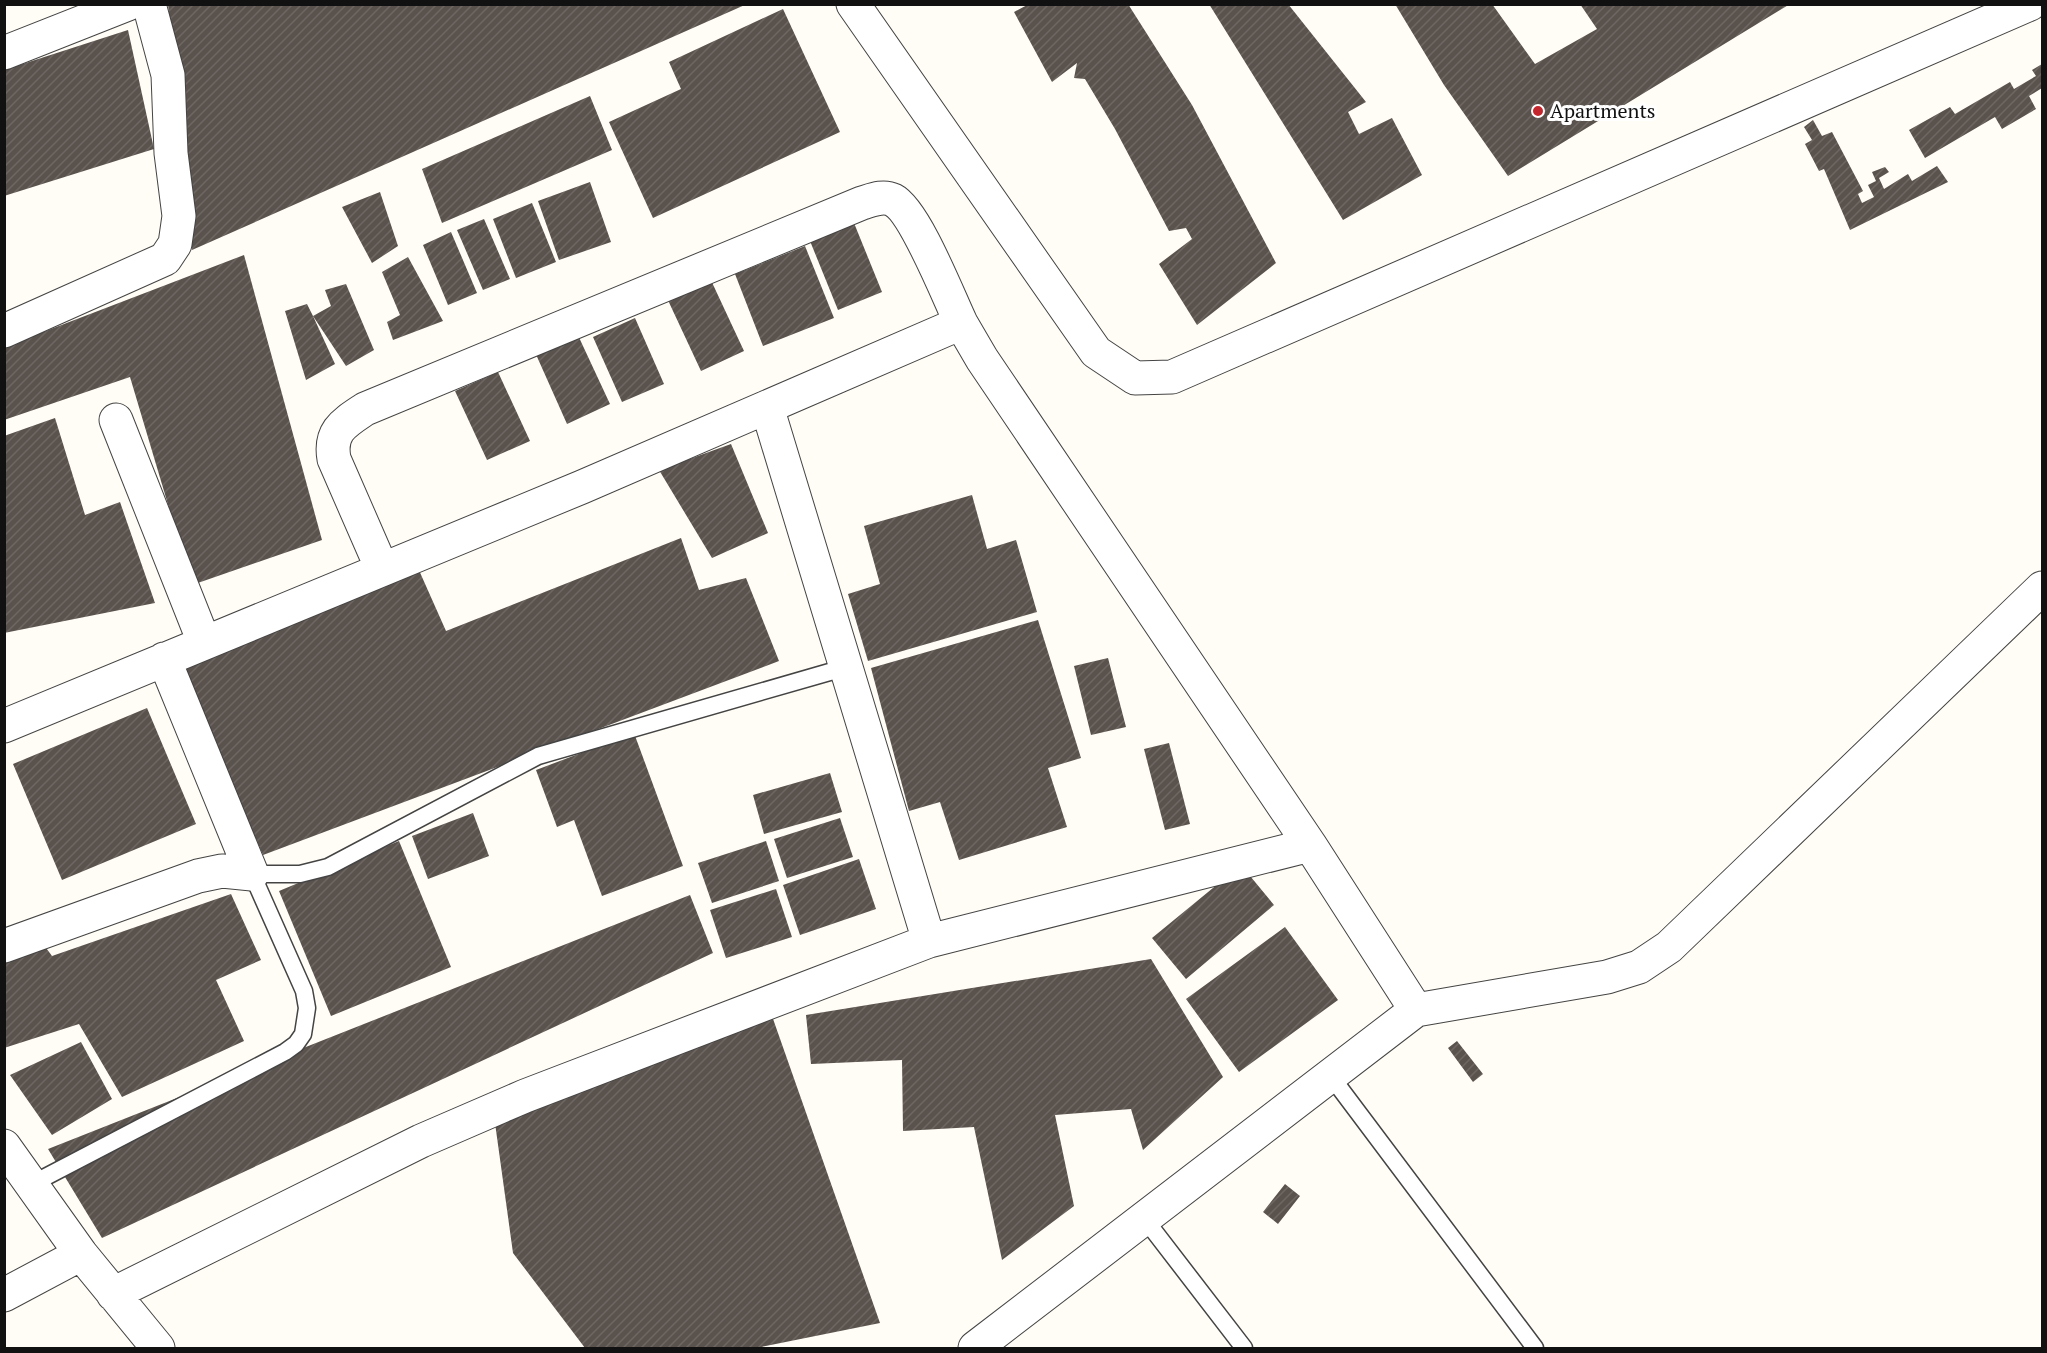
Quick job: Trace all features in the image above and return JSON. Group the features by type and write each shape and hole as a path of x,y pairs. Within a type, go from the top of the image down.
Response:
{"street":[{"path":"4,53 128,4"},
{"path":"4,331 165,259 175,244 178,216 171,153 168,75 148,4"},
{"path":"853,4 1096,352 1135,378 1172,377 2030,4"},
{"path":"382,569 334,459 332,446 334,435 365,409 861,203 882,198 892,200 911,218 961,323 982,359 1310,845 1416,1010"},
{"path":"4,726 767,407 961,323"},
{"path":"767,407 929,941"},
{"path":"116,420 204,642"},
{"path":"975,1348 1416,1010 1607,977 1639,966 1669,947 2043,588"},
{"path":"4,946 198,876 222,871 252,874 164,659"},
{"path":"113,1294 452,1128 525,1096 929,941 1310,845"},
{"path":"4,1146 81,1254 157,1348"},
{"path":"4,1295 81,1254"}],"lane":[{"path":"32,1184 297,1044 306,1021 304,991 252,874 300,874 328,867 538,756 847,667"},
{"path":"1330,1075 1534,1348"},
{"path":"1144,1218 1244,1348"}],"building":[{"path":"168,4 747,4 192,250"},
{"path":"1029,4 1128,4 1192,105 1276,263 1197,325 1159,264 1192,239 1186,228 1169,231 1115,129 1085,79 1074,78 1077,63 1052,82 1014,12"},
{"path":"1209,4 1288,4 1366,102 1348,112 1359,134 1392,118 1422,175 1343,220"},
{"name":"Apartments","path":"1395,4 1492,4 1535,64 1597,29 1580,4 1790,4 1508,176 1444,85"},
{"path":"783,9 840,132 653,218 609,122 681,89 669,62"},
{"path":"128,30 154,149 4,196 4,70"},
{"path":"2042,64 2042,88 2029,96 2036,109 2002,129 1995,117 1925,158 1909,130 1950,107 1955,114 2010,82 2014,89 2036,76 2032,70"},
{"path":"590,96 612,150 442,223 422,169"},
{"path":"1813,120 1822,136 1832,132 1863,191 1858,194 1862,203 1874,197 1868,185 1876,181 1872,172 1885,167 1889,172 1879,178 1884,189 1908,174 1912,181 1937,166 1948,182 1850,230 1824,169 1819,171 1805,144 1812,140 1804,127"},
{"path":"590,182 611,242 559,260 538,201"},
{"path":"380,192 398,246 372,263 342,207"},
{"path":"532,203 556,262 516,278 493,219"},
{"path":"484,219 510,279 483,290 457,230"},
{"path":"854,223 882,292 838,310 810,241"},
{"path":"451,232 477,293 448,305 423,245"},
{"path":"805,246 834,318 763,346 735,274"},
{"path":"244,255 322,540 192,585 130,377 4,420 4,347"},
{"path":"408,257 443,321 393,340 387,322 400,315 382,272"},
{"path":"709,276 744,351 701,371 666,296"},
{"path":"346,284 374,350 346,366 313,316 331,306 325,290"},
{"path":"307,304 335,364 306,380 285,311"},
{"path":"635,318 664,384 622,402 593,337"},
{"path":"576,331 610,404 567,424 534,350"},
{"path":"498,372 530,441 487,460 455,391"},
{"path":"55,418 85,515 120,502 155,603 4,633 4,436"},
{"path":"731,444 768,533 712,558 659,470"},
{"path":"972,495 987,549 1016,540 1037,612 868,661 848,594 880,584 864,526"},
{"path":"681,538 699,590 746,578 779,661 263,855 180,666 418,568 446,631"},
{"path":"1038,620 1081,758 1048,768 1067,827 959,860 940,802 909,811 871,668"},
{"path":"1108,658 1126,727 1091,735 1074,666"},
{"path":"147,708 196,824 62,880 13,764"},
{"path":"634,733 683,866 602,896 574,820 557,827 536,770"},
{"path":"1169,743 1190,824 1165,830 1144,749"},
{"path":"830,773 842,812 764,834 753,795"},
{"path":"473,813 489,856 428,879 412,836"},
{"path":"840,818 853,857 787,878 774,839"},
{"path":"399,841 451,967 331,1016 279,891"},
{"path":"766,841 779,881 712,903 698,863"},
{"path":"859,859 876,909 800,935 783,885"},
{"path":"1241,865 1274,905 1186,979 1152,938"},
{"path":"776,889 792,937 726,958 710,910"},
{"path":"231,894 261,960 216,980 244,1041 122,1097 79,1024 4,1048 4,959 41,941 52,956"},
{"path":"690,895 713,953 102,1238 48,1149"},
{"path":"1285,927 1338,1000 1239,1072 1186,999"},
{"path":"1151,959 1223,1077 1143,1150 1131,1109 1055,1115 1074,1206 1002,1260 974,1127 903,1131 902,1060 811,1064 806,1015"},
{"path":"772,1016 880,1323 756,1348 585,1348 513,1253 495,1123"},
{"path":"1457,1041 1483,1074 1473,1082 1448,1048"},
{"path":"81,1042 112,1099 52,1135 10,1075"},
{"path":"1285,1184 1300,1196 1278,1224 1263,1212"}],"place":[{"name":"Apartments","path":"1538,111"}]}
